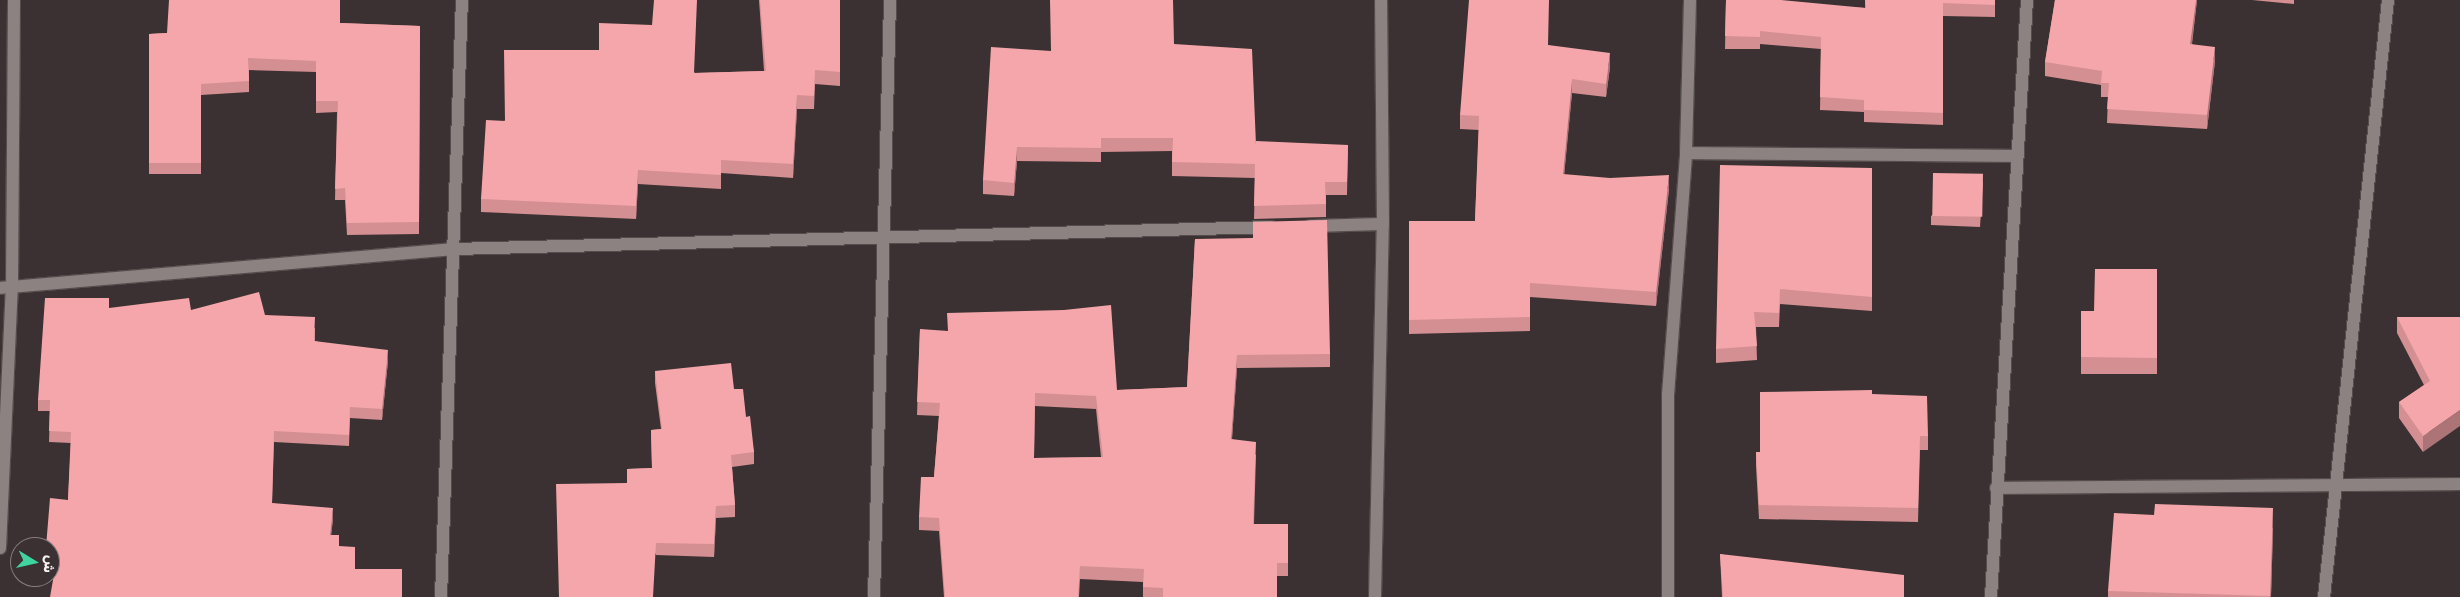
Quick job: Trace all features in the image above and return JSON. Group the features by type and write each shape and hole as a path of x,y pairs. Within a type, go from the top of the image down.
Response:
{"street":[{"path":"0,548 14,0"},
{"path":"441,597 462,0"},
{"path":"874,597 890,0"},
{"path":"1375,597 1383,224 1380,0"},
{"path":"1668,597 1668,395 1686,153 1690,0"},
{"path":"1990,597 2027,0"},
{"path":"2324,597 2388,0"},
{"path":"1686,153 2017,156"},
{"path":"6,287 454,249 1383,224"},
{"path":"1996,488 2337,483 2460,484"}],"building":[{"path":"169,0 340,0 340,23 420,26 419,222 347,223 345,188 335,189 338,101 316,101 316,61 248,58 249,81 201,84 201,163 149,163 149,34 167,33"},
{"path":"654,0 697,0 694,73 766,71 760,0 840,0 840,72 815,70 814,96 797,95 793,164 721,160 721,175 638,170 636,206 481,199 486,120 505,121 504,50 599,50 599,23 652,25"},
{"path":"1050,0 1173,0 1174,44 1252,49 1256,145 1256,141 1348,145 1347,182 1325,182 1326,204 1254,206 1255,164 1172,162 1173,138 1101,138 1101,148 1017,147 1014,183 983,180 991,47 1051,51"},
{"path":"1469,0 1549,0 1548,45 1610,53 1606,84 1572,79 1563,174 1610,178 1669,175 1656,292 1530,283 1530,317 1409,320 1409,221 1475,221 1479,116 1460,115"},
{"path":"1726,0 1781,0 1866,8 1865,0 1995,0 1995,5 1943,3 1943,113 1864,110 1864,100 1820,97 1821,37 1760,31 1760,37 1725,36"},
{"path":"2055,0 2196,0 2190,44 2215,47 2207,115 2107,109 2109,83 2101,83 2102,71 2045,62"},
{"path":"1720,165 1872,168 1872,297 1780,289 1779,313 1754,312 1757,346 1716,349"},
{"path":"1933,173 1983,174 1982,217 1932,216"},
{"path":"1327,220 1330,354 1237,355 1231,439 1256,442 1253,524 1288,524 1288,563 1277,563 1277,597 1163,597 1163,588 1143,587 1144,569 1080,566 1078,597 945,597 939,518 919,517 921,477 934,477 940,403 917,402 920,329 948,331 947,313 1064,310 1111,305 1117,390 1187,387 1195,239 1253,238 1253,222","holes":["1035,393 1096,396 1103,457 1034,458"]},
{"path":"2095,269 2157,269 2157,358 2081,357 2081,311 2094,311"},
{"path":"259,292 265,315 315,317 314,341 388,350 382,409 350,407 349,435 274,431 272,503 333,508 330,535 339,535 339,546 355,547 355,569 402,569 402,597 50,597 52,587 60,587 60,537 47,537 50,498 68,500 71,432 49,431 50,400 38,400 45,298 109,298 109,308 189,298 191,310"},
{"path":"2397,317 2460,317 2460,410 2423,436 2399,402 2430,381"},
{"path":"731,363 734,389 743,389 746,417 750,416 754,452 731,455 735,505 716,506 714,544 656,543 653,597 559,597 556,484 627,483 627,469 652,468 651,430 662,429 655,371"},
{"path":"1872,390 1872,394 1927,396 1928,436 1920,436 1918,508 1759,505 1756,452 1760,452 1760,392"},
{"path":"2155,504 2273,508 2270,596 2108,591 2114,513 2154,515"},
{"path":"1720,554 1904,575 1904,597 1723,597"}]}
